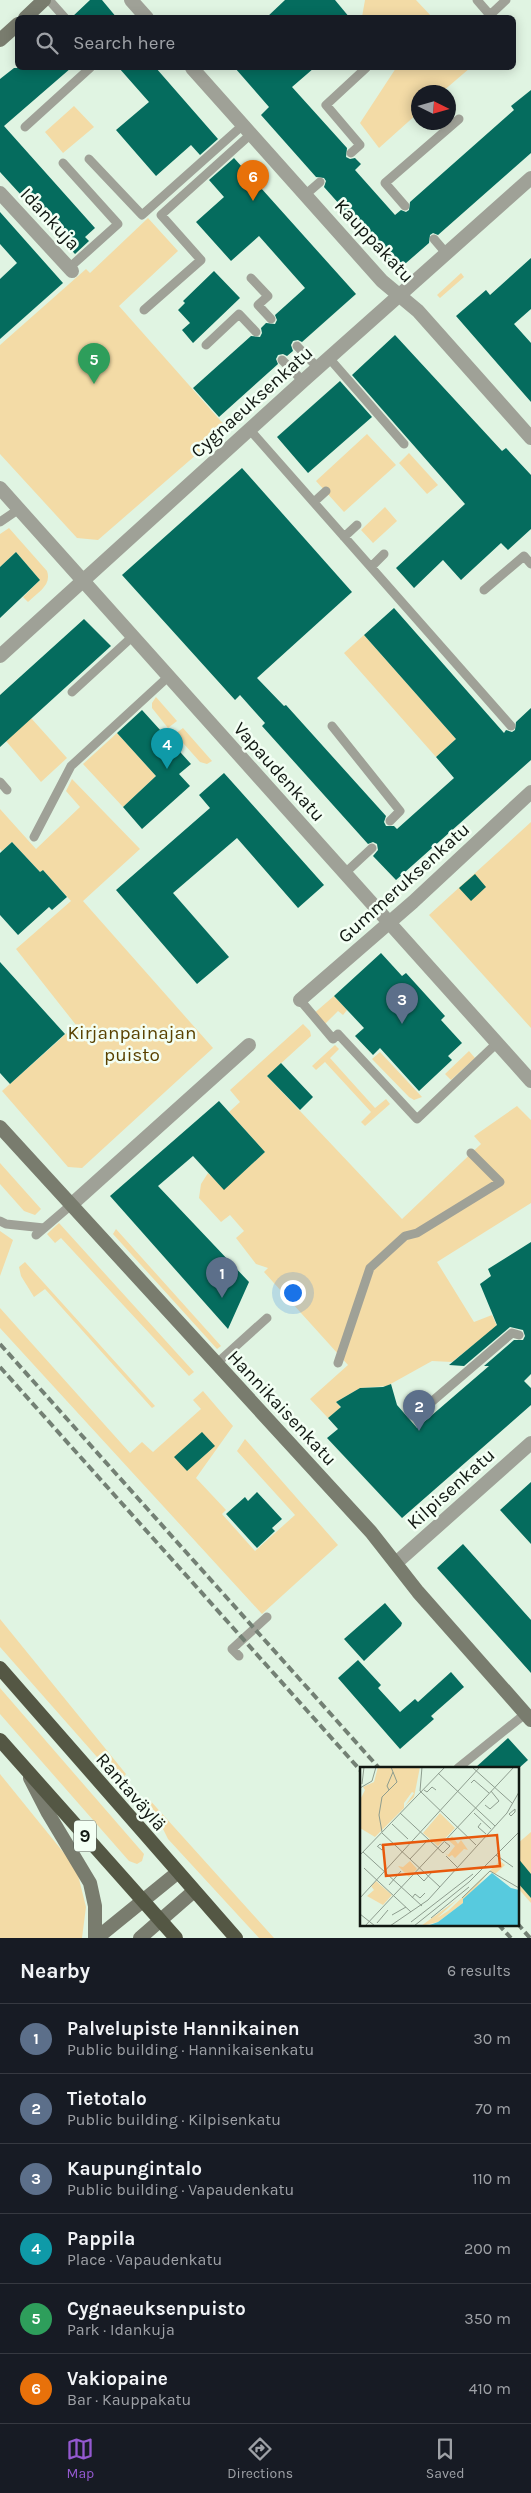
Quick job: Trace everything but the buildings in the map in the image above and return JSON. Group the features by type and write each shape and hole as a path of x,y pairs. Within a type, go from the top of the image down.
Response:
{"highway":[{"name":"Rantaväylä","path":"0,1668 177,1873 236,1938"},
{"name":"9","path":"0,1740 145,1900 176,1938"}],"main road":[{"path":"28,15 44,0"},
{"path":"0,40 15,27"},
{"name":"Hannikaisenkatu","path":"0,1127 370,1532 418,1592 528,1717"},
{"path":"27,1772 48,1814 90,1883 95,1906 96,1938"},
{"path":"96,1938 177,1873"},
{"path":"140,1938 194,1891"}],"street":[{"path":"131,0 144,15"},
{"name":"Kauppakatu","path":"194,70 398,296 418,311 531,438"},
{"name":"Cygnaeuksenkatu","path":"0,656 303,381 531,178"},
{"name":"Idankuja","path":"0,193 71,269"},
{"name":"Vapaudenkatu","path":"0,488 531,1081"},
{"name":"Gummeruksenkatu","path":"300,1000 389,924 531,792"},
{"path":"71,1205 249,1045"},
{"name":"Kilpisenkatu","path":"396,1563 531,1444"}],"lane":[{"path":"49,0 62,15"},
{"path":"477,0 490,15 506,0"},
{"path":"25,126 88,70"},
{"path":"351,153 360,144 326,105 364,70"},
{"path":"405,206 385,183 459,119"},
{"path":"89,159 142,216 247,130"},
{"path":"144,310 201,260 161,215 247,130"},
{"path":"63,164 118,224 71,269"},
{"path":"305,195 320,182"},
{"path":"434,239 446,253"},
{"path":"251,278 268,296 258,305 271,318"},
{"path":"206,345 239,314 256,332"},
{"path":"297,346 318,368"},
{"path":"329,358 404,444"},
{"path":"282,360 303,381"},
{"path":"250,430 511,726"},
{"path":"314,502 326,491"},
{"path":"0,522 20,509"},
{"path":"344,537 356,525"},
{"path":"371,567 384,554"},
{"path":"484,590 524,556 531,564"},
{"path":"72,692 132,637"},
{"path":"34,837 70,766 168,677"},
{"path":"332,726 400,810 390,820"},
{"path":"0,782 7,790"},
{"path":"344,874 372,848"},
{"path":"300,1000 333,1039 338,1034 417,1119 497,1043"},
{"path":"338,1363 370,1268 405,1236 416,1233 500,1182 471,1154"},
{"path":"36,1235 71,1205"},
{"path":"0,1221 6,1224 44,1228"},
{"path":"216,1364 267,1318"},
{"path":"422,1410 512,1333 519,1335"},
{"path":"239,1656 232,1649 267,1618"},
{"path":"459,1767 528,1717"}],"green space":[{"path":"365,0 416,0 430,15 362,15"},
{"path":"395,70 468,70 450,85 411,85 411,119 379,148 360,123"},
{"path":"74,106 94,127 63,153 45,132"},
{"path":"148,218 178,251 119,306 227,428 98,540 77,538 0,454 0,345 86,269 90,273"},
{"path":"461,273 464,277 440,298 437,295"},
{"path":"367,434 396,465 344,512 316,481"},
{"path":"409,453 438,485 427,494 399,463"},
{"path":"385,507 397,521 373,543 361,530"},
{"path":"9,528 47,571 48,580 46,584 28,602 23,597 40,580 16,552 0,567 0,534"},
{"path":"364,635 456,739 436,757 344,653"},
{"path":"156,697 177,721 168,728 152,708 152,703"},
{"path":"31,718 67,758 41,782 6,741"},
{"path":"183,728 212,761 207,764 200,762 175,734"},
{"path":"117,733 156,776 123,807 83,764"},
{"name":"Kirjanpainajan puisto","path":"72,779 140,849 83,901 213,1048 82,1168 68,1167 2,1091 76,1025 16,949 71,901 43,870 40,872 12,842 2,851 0,849 0,809 36,849 80,807 66,791"},
{"path":"531,822 531,1028 429,915"},
{"path":"334,996 347,1010 343,1015 338,1011 325,1024 312,1015"},
{"path":"303,1024 310,1031 311,1036 267,1076 402,1219 481,1144 474,1136 517,1106 531,1120 531,1203 437,1262 474,1322 492,1315 497,1326 452,1362 432,1361 387,1386 360,1388 336,1402 341,1408 328,1418 310,1399 348,1365 264,1272 268,1268 256,1264 236,1238 244,1231 230,1215 221,1222 199,1198 201,1184 208,1173 224,1189 265,1152 229,1112 240,1102 230,1090"},
{"path":"335,1045 339,1049 330,1058 375,1108 386,1099 390,1104 365,1126 361,1122 371,1112 325,1062 316,1070 312,1066"},
{"path":"469,1051 475,1058 451,1080 445,1074"},
{"path":"380,1052 422,1097 414,1100 409,1097 372,1059"},
{"path":"0,1163 41,1209 35,1215 24,1211 0,1184"},
{"path":"59,1223 194,1372 189,1376 61,1238 55,1243 47,1234"},
{"path":"116,1229 221,1346 217,1349 113,1234"},
{"path":"0,1231 13,1240 0,1276"},
{"path":"25,1262 155,1406 152,1408 45,1289 34,1297 21,1276 19,1267"},
{"path":"0,1308 130,1453 142,1442 153,1452 201,1409 193,1400 203,1391 233,1426 196,1478 226,1510 222,1514 255,1551 295,1515 237,1451 245,1439 338,1545 262,1614 0,1328"},
{"path":"0,1619 126,1774 119,1782 0,1647"},
{"path":"0,1688 144,1854 142,1861 137,1864 129,1861 0,1714"},
{"path":"0,1774 68,1858 78,1875 86,1907 82,1938 0,1938"},
{"path":"147,1797 274,1938 259,1938 168,1839"},
{"path":"531,1832 531,1903 518,1888 518,1843"}],"railway":[{"path":"0,1344 378,1767"},
{"path":"0,1367 360,1770"},
{"path":"518,1924 530,1938"},
{"path":"500,1926 511,1938"}],"place":[{"name":"Vakiopaine","path":"253,201"},
{"name":"Cygnaeuksenpuisto","path":"94,384"},
{"name":"Pappila","path":"167,769"},
{"name":"Kaupungintalo","path":"402,1024"},
{"name":"Palvelupiste Hannikainen","path":"222,1298"},
{"name":"Tietotalo","path":"419,1431"}]}
